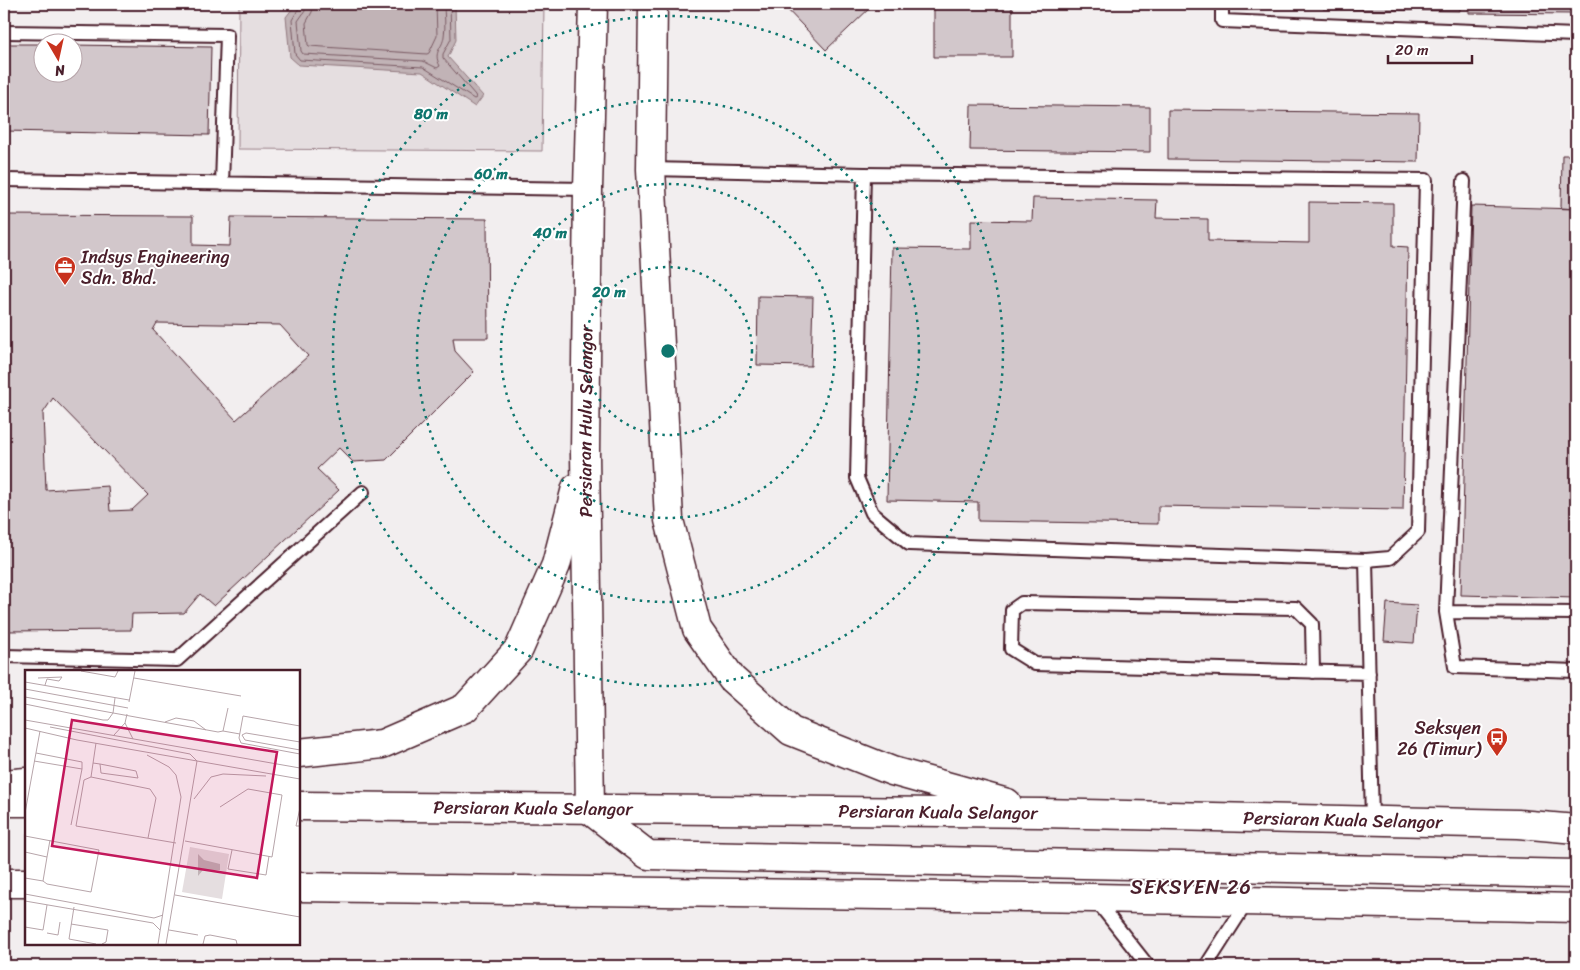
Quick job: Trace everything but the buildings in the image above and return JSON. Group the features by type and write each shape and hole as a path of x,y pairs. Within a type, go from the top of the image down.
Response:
{"main road":[{"name":"Persiaran Hulu Selangor","path":"590,810 585,453 588,190 593,4"},
{"path":"653,4 652,169 669,520 697,629 732,679 791,730 892,771 1042,813"},
{"path":"300,753 382,744 466,708 519,649 556,565 585,453"},
{"path":"4,784 25,782"},
{"path":"4,802 25,802"},
{"name":"Persiaran Kuala Selangor","path":"300,806 1042,813 1518,824 1576,829"},
{"path":"590,810 648,855 1576,874"},
{"path":"4,883 25,883"},
{"path":"300,887 1094,898 1576,908"}],"lane":[{"path":"1222,4 1222,21 1576,35"},
{"path":"4,32 227,35 222,184"},
{"path":"652,169 864,174 1426,180 1418,532 1390,558 1366,560 909,544 872,513 857,478 864,174"},
{"path":"4,180 588,190"},
{"path":"1464,181 1446,612 1455,667 1576,671"},
{"path":"4,656 176,660 362,492"},
{"path":"1366,560 1372,821"},
{"path":"1313,672 1312,624 1296,608 1022,603 1012,610 1011,649 1035,664 1313,672 1369,673"},
{"path":"1446,612 1576,613"},
{"path":"1094,898 1148,966"},
{"path":"1206,966 1247,902"}],"shaded area":[{"path":"4,4 1576,4 1576,966 4,966"},
{"path":"239,4 544,4 542,151 238,149"}],"water":[{"path":"296,4 455,4 456,40 448,57 483,96 475,107 422,72 299,65 290,57 286,17"}],"place":[{"name":"Indsys Engineering Sdn. Bhd.","path":"65,286"},
{"name":"Seksyen 26 (Timur)","path":"1497,757"}],"district":[{"name":"SEKSYEN 26","path":"1191,887"}]}
